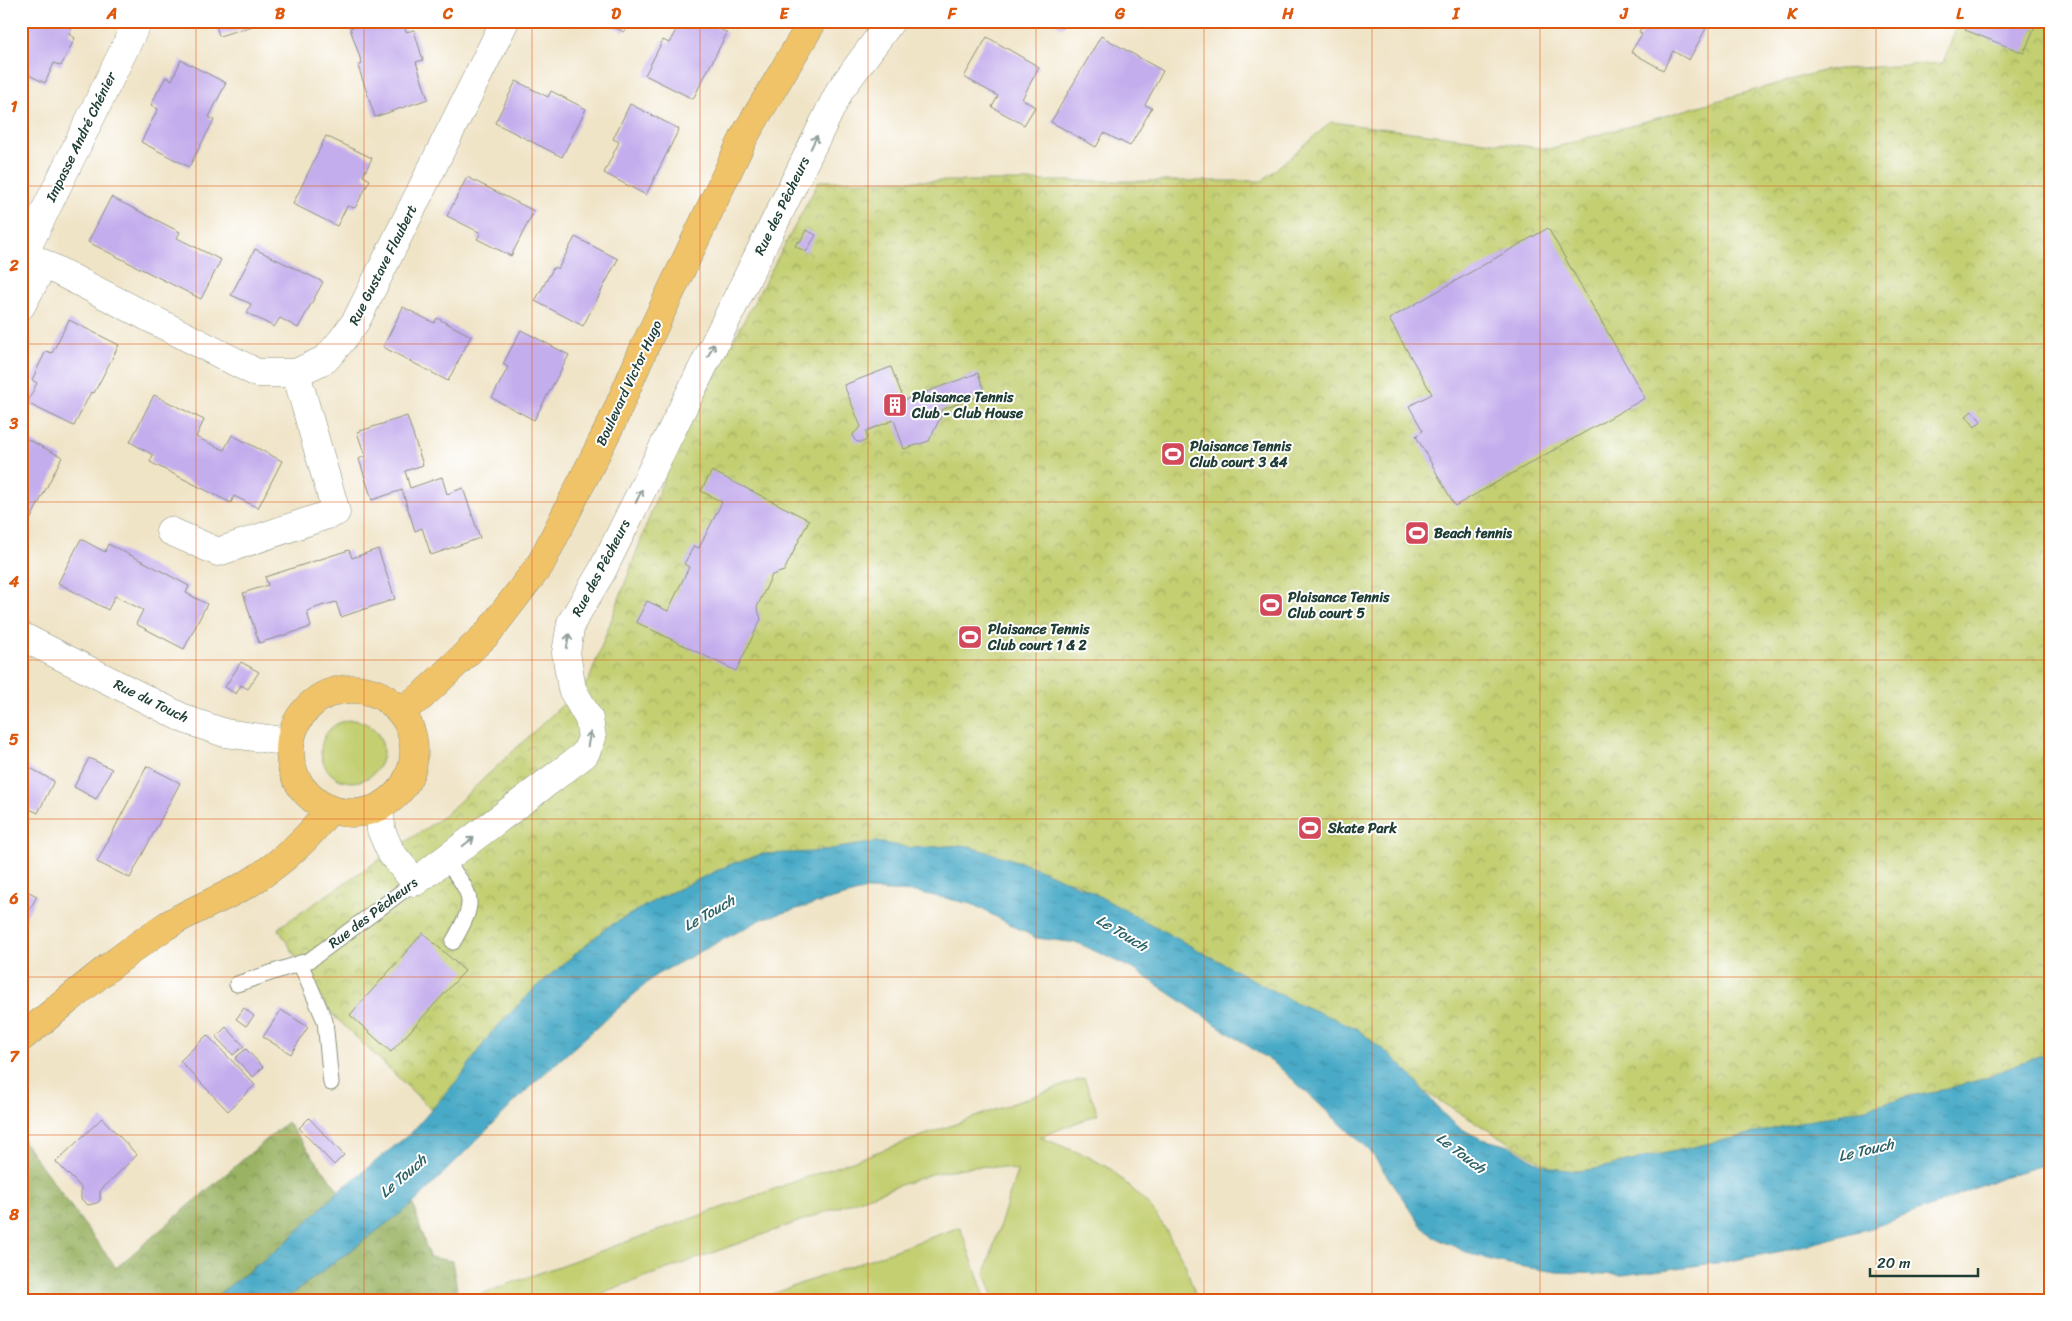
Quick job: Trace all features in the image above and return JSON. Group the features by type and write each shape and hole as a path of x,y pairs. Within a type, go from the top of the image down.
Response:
{"main road":[{"name":"Boulevard Victor Hugo","path":"400,710 421,697 487,634 540,566 612,422 645,346 745,135 813,21"},
{"path":"352,688 370,691 386,698 400,710 412,729 415,752 410,775 398,794 380,808 354,814 328,810 302,790 294,775 290,759 290,742 295,725 305,710 319,698 335,691 352,688"},
{"path":"21,1038 120,958 165,926 251,882 287,856 316,828 328,810"}],"street":[{"name":"Impasse André Chénier","path":"21,306 30,256 138,21"},
{"name":"Rue Gustave Flaubert","path":"30,256 257,373 296,373 326,359 356,320 505,21"},
{"name":"Rue des Pêcheurs","path":"415,882 585,754 592,738 589,719 572,689 566,653 571,623 606,562 840,90 891,21"},
{"path":"170,531 218,552 336,512 296,373"},
{"name":"Rue du Touch","path":"21,636 187,720 225,733 290,742"},
{"path":"380,808 381,830 391,853 415,882"}],"lane":[{"path":"445,860 466,887 470,901 467,917 453,942"},
{"name":"Rue des Pêcheurs","path":"237,984 310,960 415,882"},
{"path":"300,963 326,1021 332,1083"}],"green space":[{"path":"1959,21 2051,21 2051,1063 1621,1180 1575,1182 1075,882 925,861 648,926 436,1114 330,1012 278,928 444,816 589,680 674,451 819,181 1262,181 1331,122 1549,149 1825,70 1943,63"},
{"path":"346,720 358,720 374,729 381,739 383,751 381,763 374,773 358,782 346,782 335,777 326,768 321,757 321,745 326,734 335,725"},
{"path":"1084,1078 1098,1114 1040,1137 1089,1157 1112,1170 1146,1202 1163,1225 1186,1266 1197,1300 995,1300 985,1273 1017,1171 985,1166 931,1174 609,1290 592,1300 464,1300"},
{"path":"287,1122 339,1191 282,1246 211,1300 21,1300 21,1138 116,1268"},
{"path":"413,1204 429,1257 452,1261 457,1289 426,1300 284,1300"},
{"path":"960,1227 986,1300 755,1300"}],"water":[{"name":"Le Touch","path":"876,842 913,848 963,845 1025,863 1088,890 1292,1001 1356,1028 1408,1072 1442,1113 1461,1129 1482,1139 1513,1147 1535,1161 1552,1168 1577,1171 1595,1169 1870,1107 1989,1077 2016,1064 2051,1052 2051,1163 2002,1177 1932,1206 1874,1227 1797,1248 1724,1262 1623,1275 1557,1272 1495,1261 1475,1256 1436,1238 1421,1225 1370,1151 1278,1066 1135,970 1078,943 1036,938 972,904 916,892 866,890 764,918 656,975 536,1081 413,1204 284,1300 211,1300 282,1246 339,1191 412,1132 461,1076 491,1033 536,987 606,928 659,898 731,864 762,854 812,852"}],"building":[{"path":"21,21 75,21 69,34 75,38 61,66 54,63 45,83 21,71"},
{"path":"215,21 266,21 266,22 219,36"},
{"path":"372,21 402,21 406,32 414,30 423,60 416,62 428,99 375,117 358,66 362,64 350,28"},
{"path":"602,21 629,21 624,32"},
{"path":"681,21 705,21 727,33 693,99 645,75 663,40 669,43"},
{"path":"1051,21 1066,21 1063,28"},
{"path":"1645,21 1710,21 1689,60 1673,51 1663,70 1631,52 1642,34 1639,32"},
{"path":"1969,21 2037,21 2024,53 1965,30"},
{"path":"1101,36 1163,71 1145,105 1152,108 1130,146 1104,133 1096,147 1051,122"},
{"path":"987,37 1039,67 1022,99 1035,107 1024,125 992,107 998,96 964,77"},
{"path":"181,60 226,83 209,117 214,120 189,167 141,142 158,109 151,105 166,77 172,80"},
{"path":"516,81 548,97 551,91 586,109 562,157 495,123"},
{"path":"630,104 679,129 646,195 604,173 619,142 613,139"},
{"path":"326,136 372,158 363,176 370,180 355,208 347,206 337,226 293,204"},
{"path":"467,177 534,211 511,256 477,239 481,233 447,216"},
{"path":"111,197 180,232 177,238 221,260 201,299 88,242"},
{"path":"1548,228 1645,398 1455,506 1416,436 1423,431 1409,406 1432,394 1389,319"},
{"path":"806,230 816,235 806,252 795,246 798,241 800,242"},
{"path":"575,237 618,259 583,326 535,301 554,267 558,269"},
{"path":"255,249 323,282 298,328 280,318 274,327 247,313 251,304 231,295"},
{"path":"403,307 434,323 437,318 471,336 448,381 383,347"},
{"path":"69,320 119,345 94,393 91,392 74,426 27,403 37,383 32,380 46,351 52,353"},
{"path":"521,330 569,355 534,420 492,398 508,367 503,364"},
{"name":"Plaisance Tennis Club - Club House","path":"891,367 904,400 978,373 985,394 941,410 942,414 929,441 904,449 894,420 866,431 866,440 864,442 857,442 853,434 861,427 844,385"},
{"path":"154,395 204,420 196,437 224,450 232,435 282,461 258,508 234,496 231,503 150,462 153,455 130,442"},
{"path":"1972,411 1981,421 1975,427 1966,416"},
{"path":"407,416 423,465 405,471 410,488 442,477 447,494 463,488 480,538 431,555 422,528 415,531 402,490 372,500 359,459 365,456 357,432"},
{"path":"21,436 62,457 21,538"},
{"path":"712,471 809,520 784,571 772,575 757,607 761,619 736,671 636,622 647,601 668,611 689,567 684,564 694,546 699,548 722,502 701,491"},
{"path":"81,539 105,552 108,544 150,565 189,586 186,593 207,604 184,649 136,624 143,610 115,596 108,610 58,583"},
{"path":"378,549 395,599 341,617 336,602 321,606 307,611 311,627 259,643 243,593 268,585 265,577 349,550 352,558"},
{"path":"241,662 259,672 248,689 241,685 236,694 225,687"},
{"path":"89,758 112,769 96,799 74,787"},
{"path":"21,763 54,781 38,813 21,805"},
{"path":"147,766 180,783 130,878 97,862"},
{"path":"21,888 37,896 21,926"},
{"path":"423,933 465,971 391,1052 350,1015"},
{"path":"244,1008 254,1016 246,1026 236,1019"},
{"path":"281,1010 308,1027 291,1054 263,1037"},
{"path":"226,1027 244,1046 233,1055 216,1037"},
{"path":"207,1035 255,1085 228,1111 180,1061"},
{"path":"246,1049 263,1067 253,1077 235,1058"},
{"path":"102,1118 137,1155 100,1191 100,1200 97,1203 88,1205 81,1199 81,1187 56,1162"},
{"path":"309,1118 344,1155 334,1165 299,1128"}],"place":[{"name":"Plaisance Tennis Club - Club House","path":"895,405"},
{"name":"Plaisance Tennis Club court 3 &4","path":"1173,454"},
{"name":"Beach tennis","path":"1417,533"},
{"name":"Plaisance Tennis Club court 5","path":"1271,605"},
{"name":"Plaisance Tennis Club court 1 & 2","path":"970,637"},
{"name":"Skate Park","path":"1310,828"}]}
